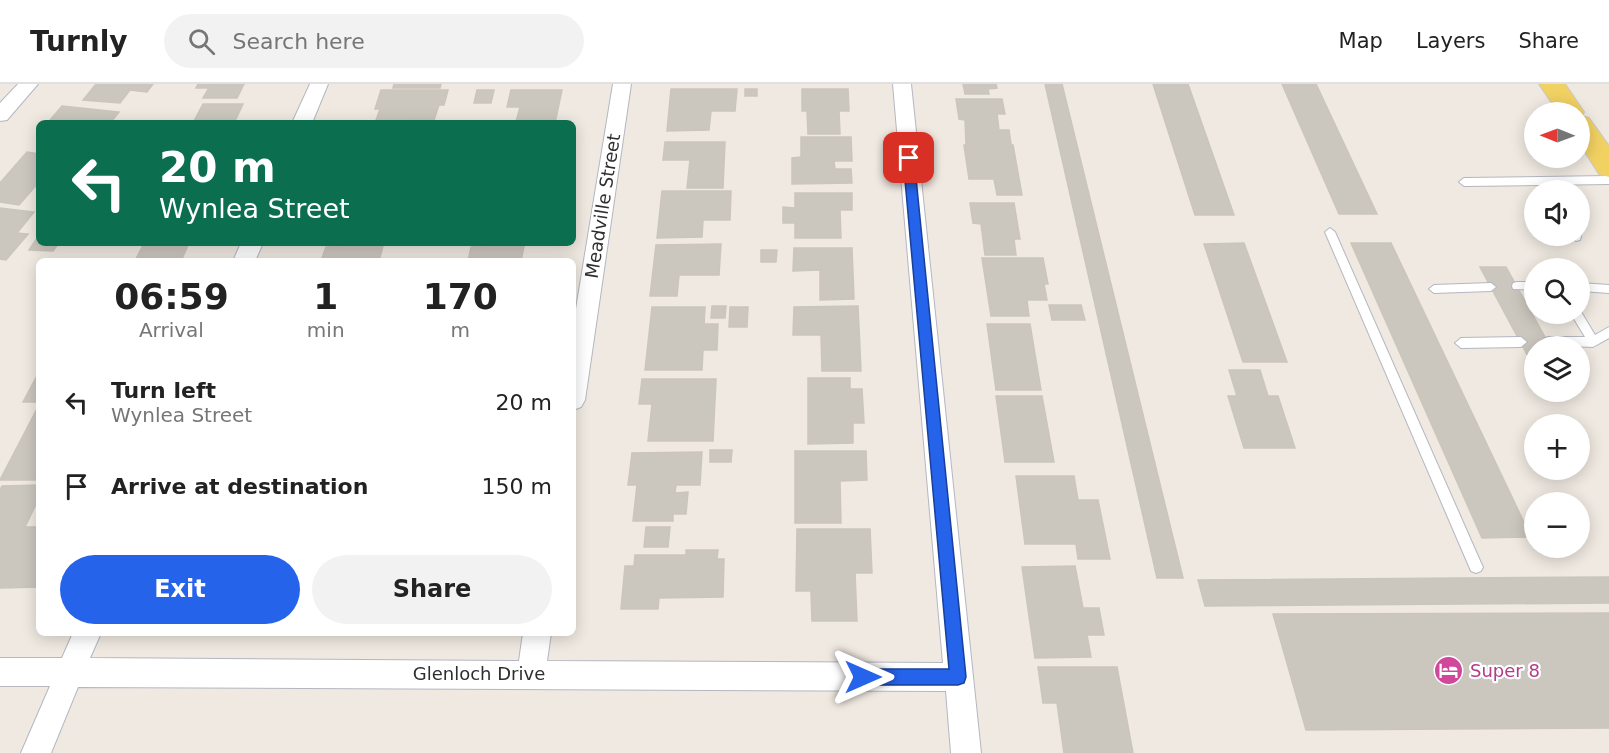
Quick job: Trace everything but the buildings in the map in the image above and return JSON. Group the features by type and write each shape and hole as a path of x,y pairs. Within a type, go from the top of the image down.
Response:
{"main road":[{"path":"1552,84 1564,102"},
{"path":"1590,139 1609,167"}],"street":[{"path":"0,115 28,84"},
{"path":"303,120 319,84"},
{"name":"Meadville Street","path":"576,381 622,84"},
{"path":"902,84 966,753"},
{"path":"36,753 86,636"},
{"path":"531,675 537,636"},
{"name":"Glenloch Drive","path":"0,672 958,677"}],"lane":[{"path":"1590,182 1609,180"},
{"path":"1464,182 1524,185"},
{"path":"1330,232 1476,567"},
{"path":"1516,286 1524,286"},
{"path":"1434,289 1491,288"},
{"path":"1590,288 1609,289"},
{"path":"1583,324 1593,342 1609,332"},
{"path":"1461,343 1521,342"}],"place":[{"name":"Super 8","path":"1449,671"}],"route":[{"path":"863,677 958,677 909,158"}]}
